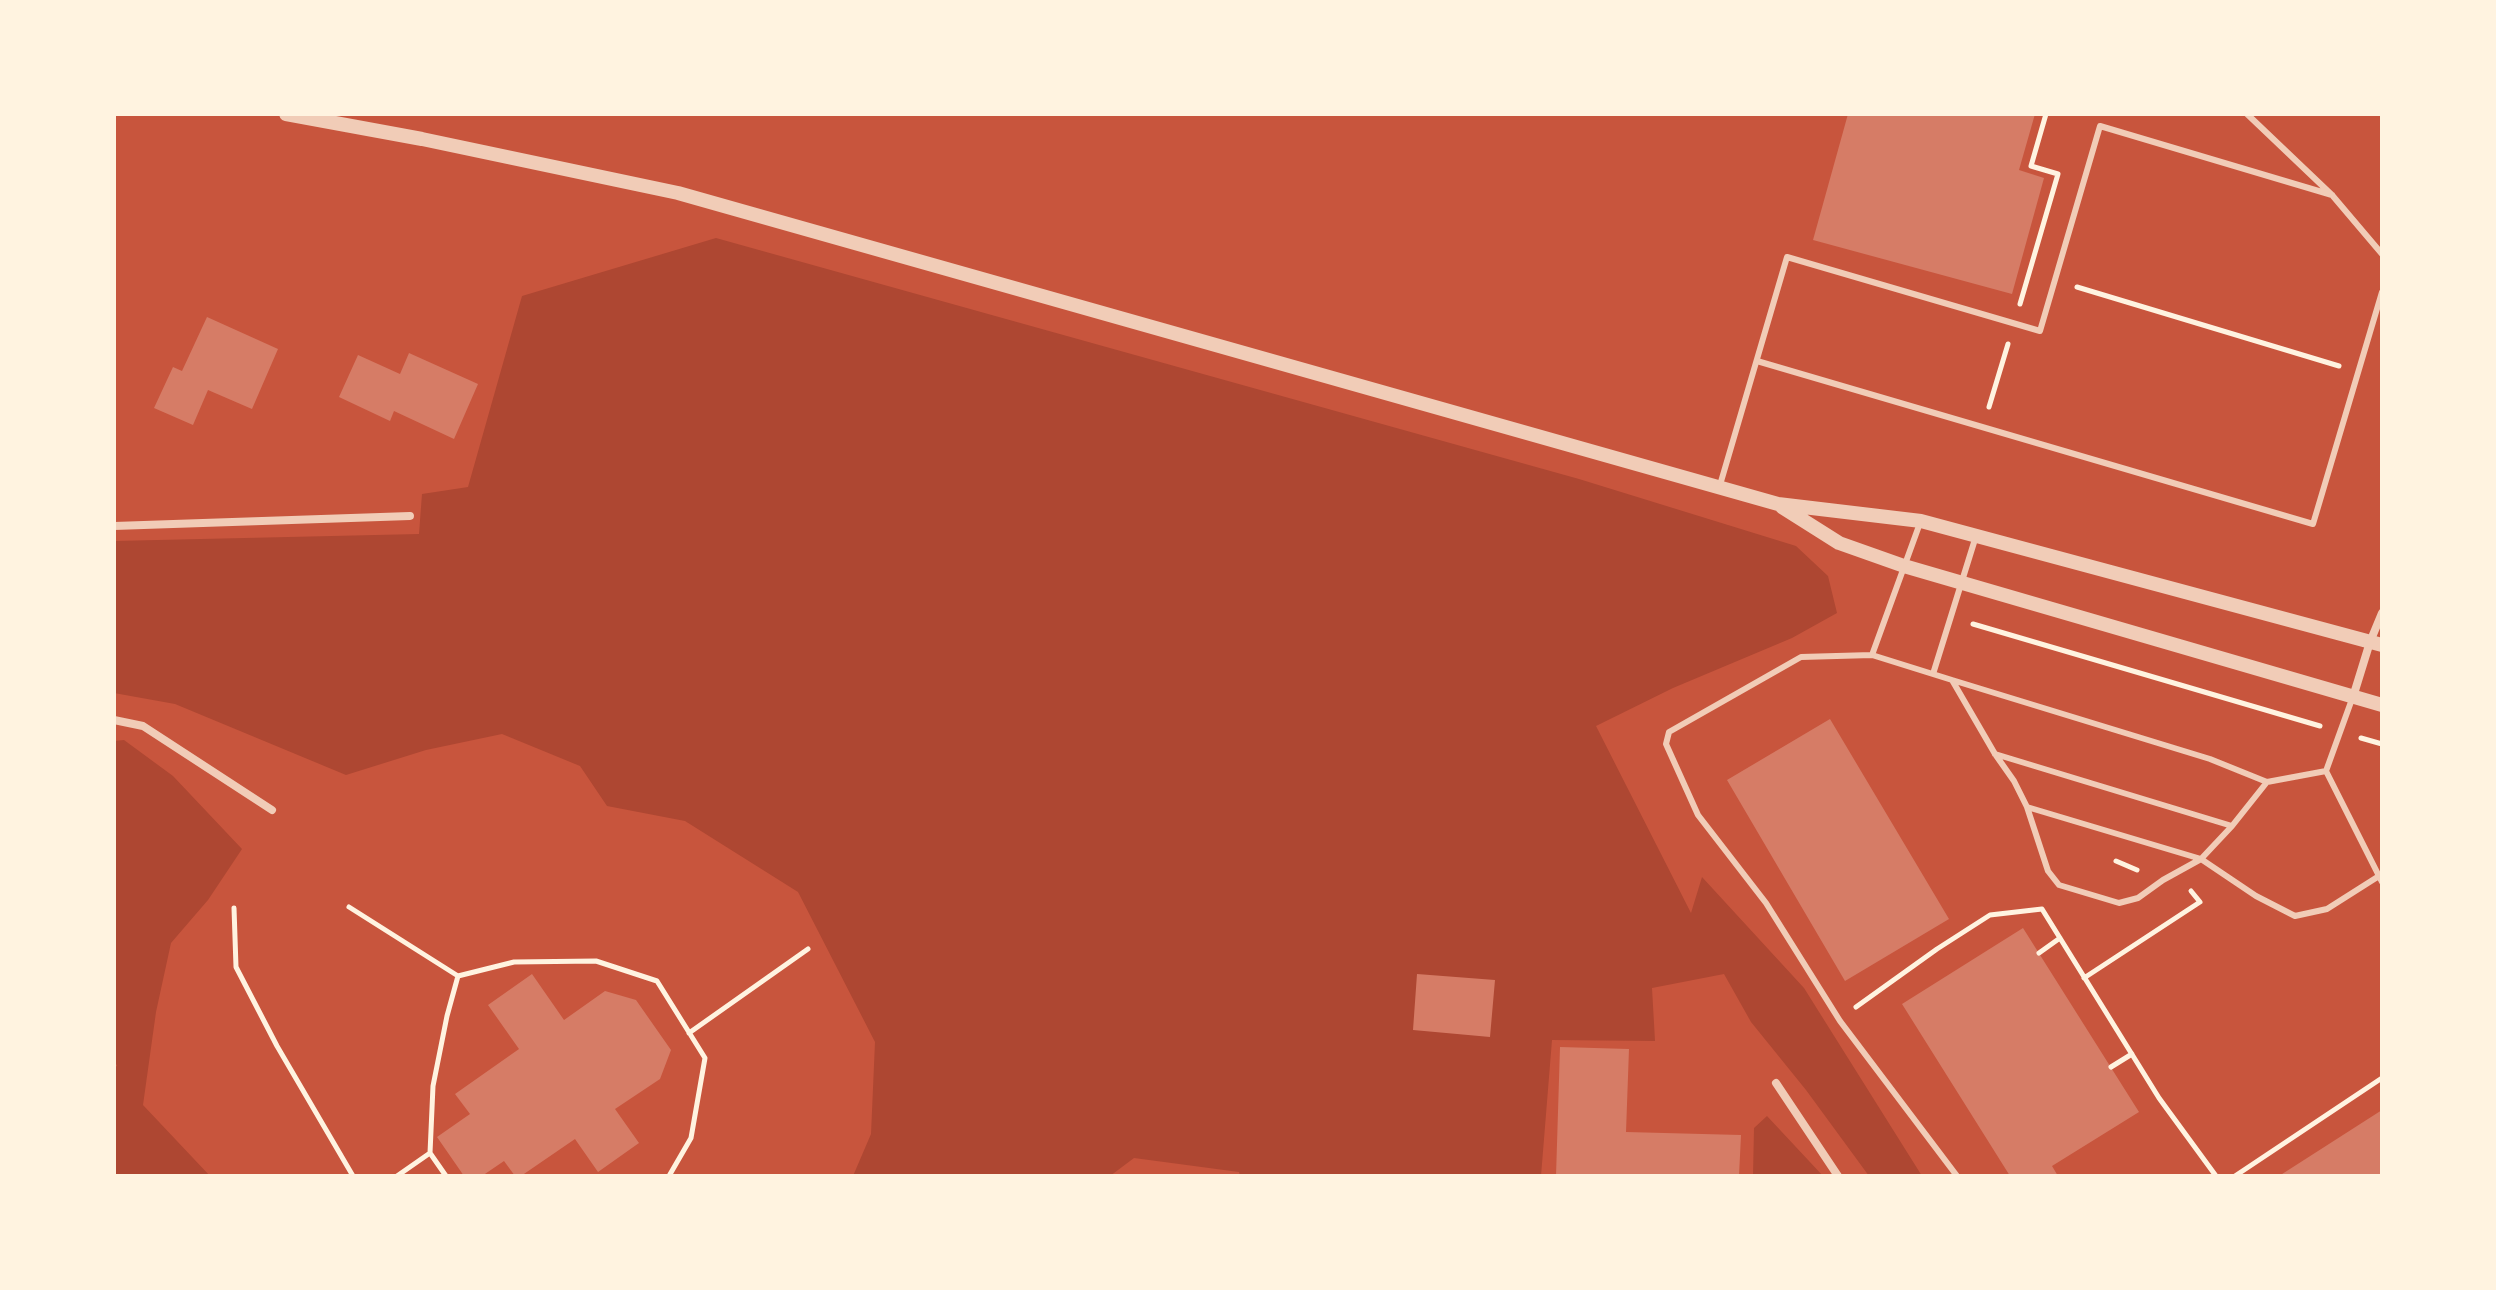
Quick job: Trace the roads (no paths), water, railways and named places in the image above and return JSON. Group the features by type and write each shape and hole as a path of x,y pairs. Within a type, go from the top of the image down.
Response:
{"street":[{"path":"286,114 678,193 1778,504 1921,521 2376,644"},
{"path":"1778,504 1839,543 1904,566 2382,705"},
{"path":"114,526 410,516"},
{"path":"2352,697 2376,644 2382,613"},
{"path":"114,720 143,726 272,810"},
{"path":"1776,1083 1838,1176"}],"lane":[{"path":"2247,114 2332,195 2382,254"},
{"path":"1720,487 1787,257 2040,331 2100,126 2332,195"},
{"path":"1757,361 2313,524 2379,311 2382,292"},
{"path":"1872,655 1921,521"},
{"path":"1933,674 1976,536"},
{"path":"1957,1176 1840,1021 1766,903 1698,815 1666,744 1669,732 1801,657 1872,655 2210,759 2267,782 2326,771"},
{"path":"1952,680 2014,781 2027,807 2048,871 2059,885 2119,903 2138,898 2201,859 2267,782"},
{"path":"2027,807 2201,859 2256,896 2295,916 2327,909 2381,879 2326,771 2352,697"},
{"path":"1995,754 2232,826"}]}
